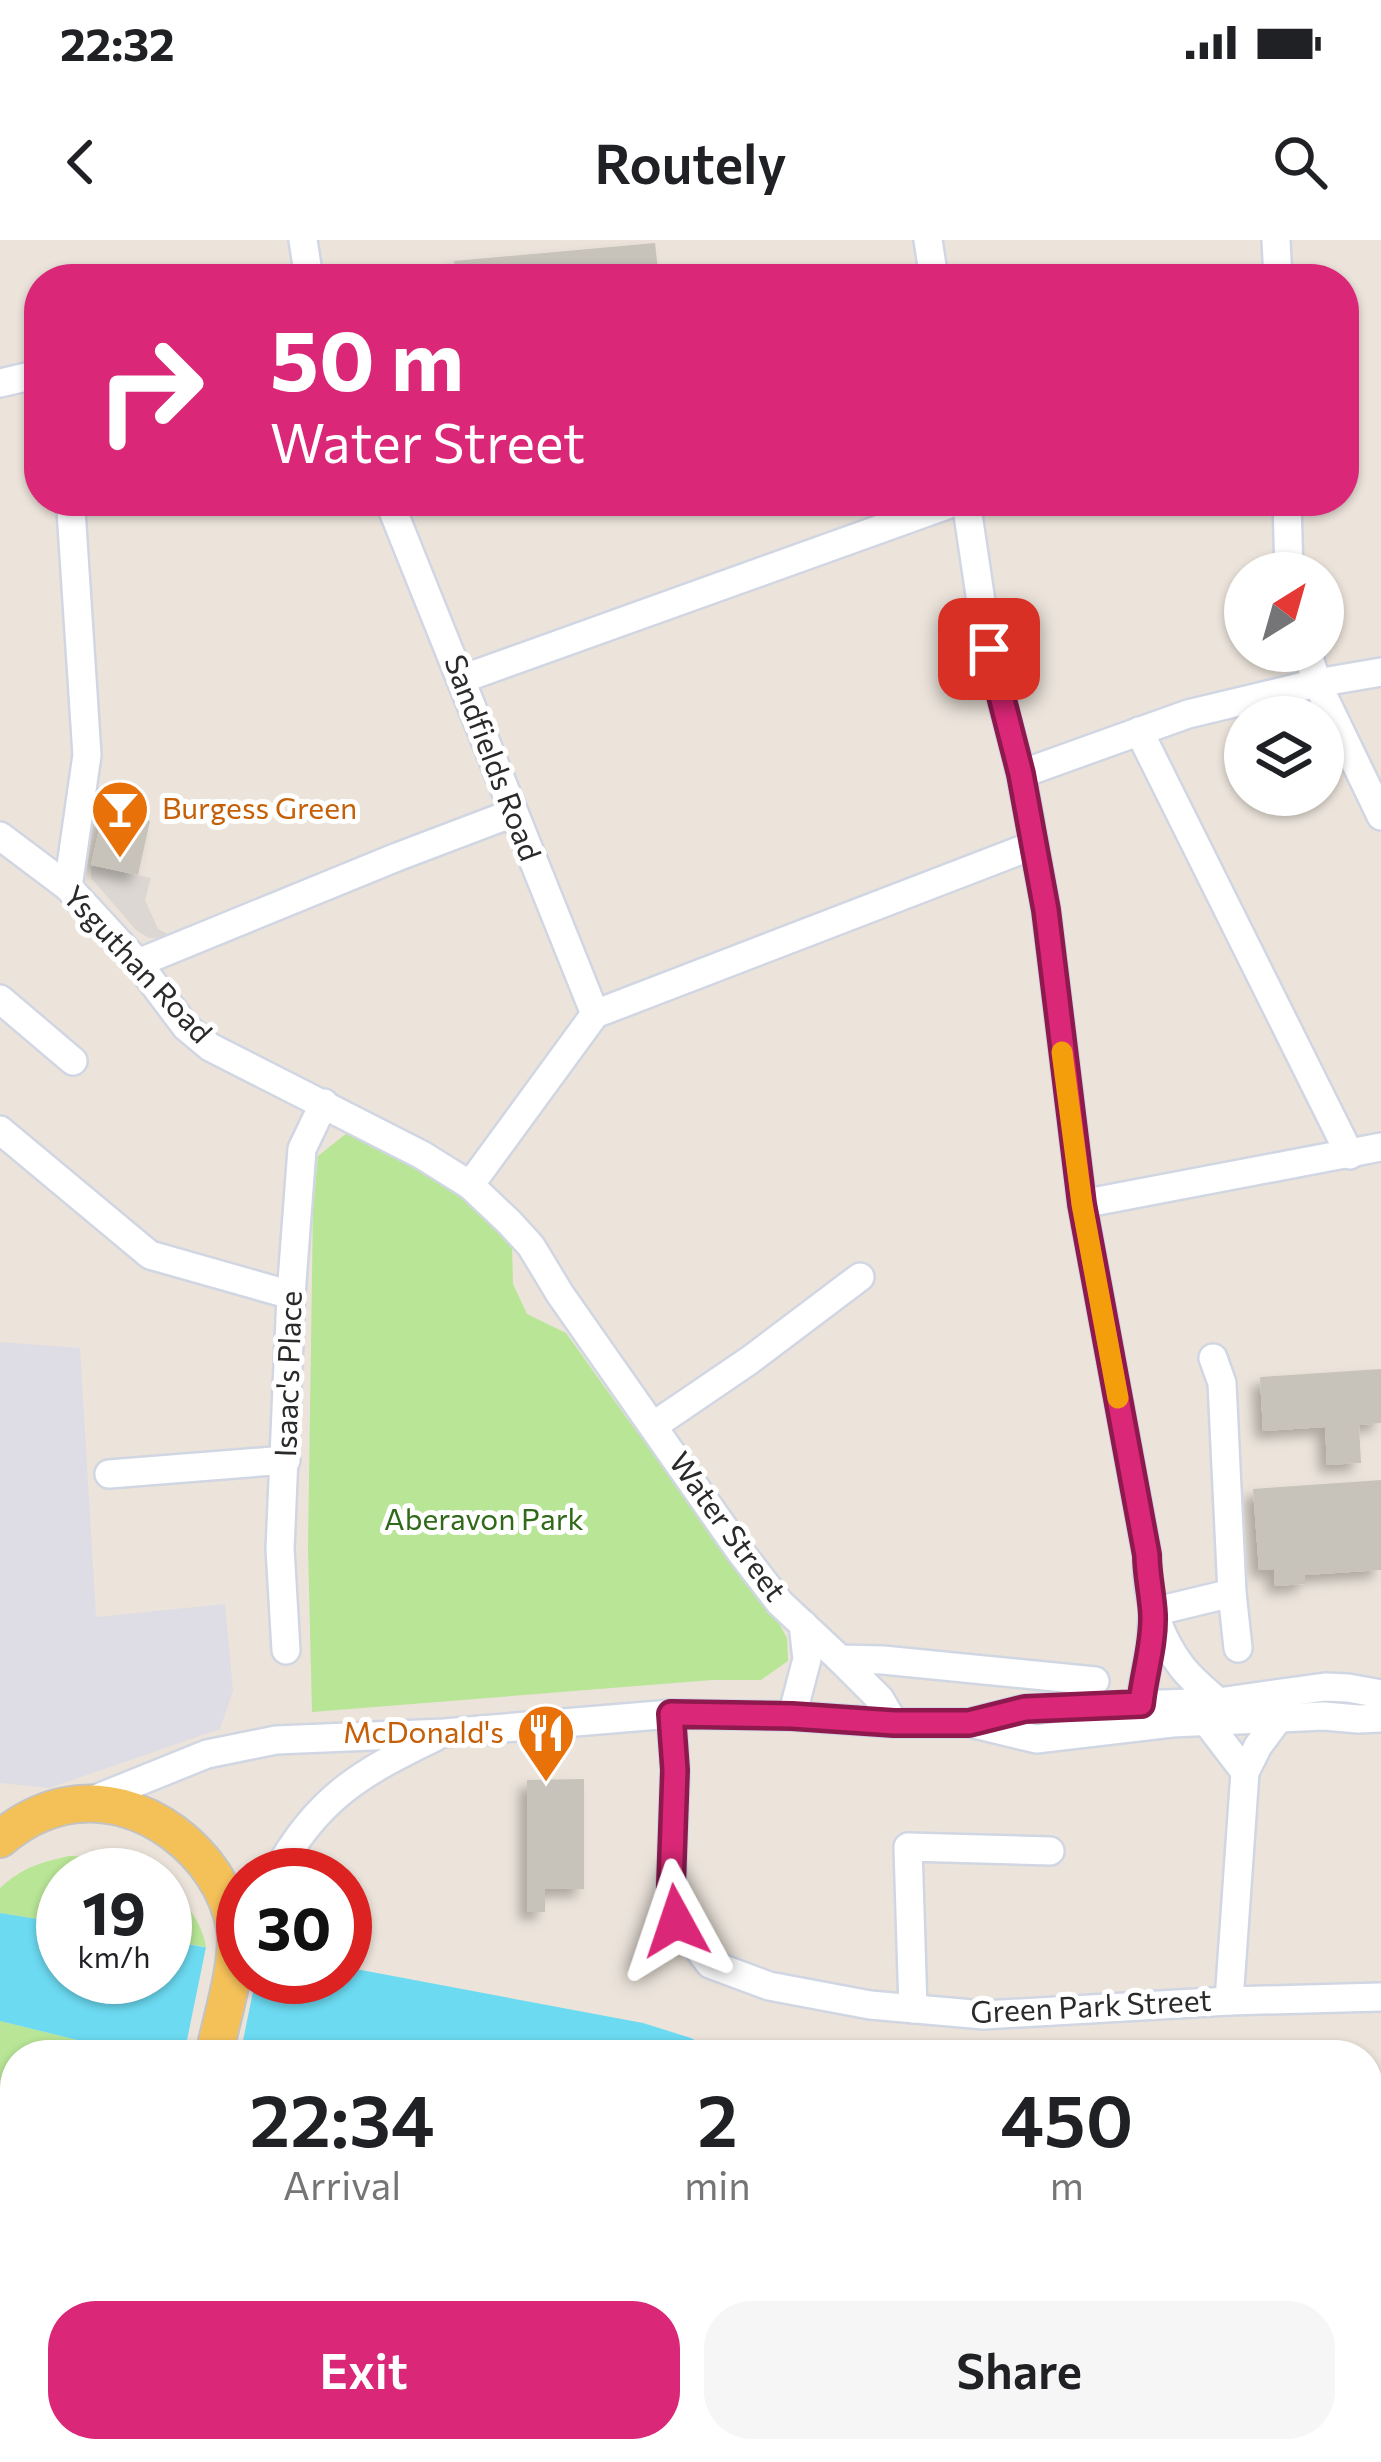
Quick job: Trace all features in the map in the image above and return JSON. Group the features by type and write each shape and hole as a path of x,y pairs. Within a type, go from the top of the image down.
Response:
{"main road":[{"path":"0,1812 40,1813 84,1804 134,1811 184,1840 216,1878"},
{"path":"0,1839 40,1813"},
{"path":"217,2040 225,2004"}],"street":[{"path":"68,887 87,755 71,516"},
{"name":"Sandfields Road","path":"395,516 595,1014"},
{"path":"462,679 920,516"},
{"path":"965,516 1046,910 1082,1204 1147,1555 1153,1612 1141,1704"},
{"path":"1287,516 1288,552"},
{"path":"1313,672 1381,816"},
{"path":"1021,774 1189,714 1381,672"},
{"path":"1139,731 1350,1155"},
{"path":"138,963 513,813"},
{"name":"Ysguthan Road","path":"0,836 68,887 138,963 186,1027 210,1047 422,1155 470,1185"},
{"path":"470,1185 595,1014 1034,845"},
{"path":"0,999 73,1061"},
{"name":"Isaac's Place","path":"286,1650 280,1550 291,1295 302,1149 324,1103"},
{"path":"0,1130 150,1255 291,1295"},
{"path":"1082,1204 1381,1148"},
{"name":"Water Street","path":"470,1185 531,1246 560,1294 780,1603 880,1699 894,1723"},
{"path":"653,1426 860,1277"},
{"path":"1225,1373 1238,1648"},
{"path":"109,1474 286,1460"},
{"path":"1153,1612 1232,1593"},
{"path":"1153,1612 1245,1772"},
{"path":"792,1716 807,1659 802,1624"},
{"path":"840,1659 1095,1681"},
{"path":"84,1804 207,1754 276,1740 444,1733 671,1714 969,1723 1036,1739 1172,1723 1325,1688 1381,1694"},
{"path":"1141,1704 1172,1723"},
{"path":"969,1723 1025,1709 1141,1704 1279,1718 1381,1718"},
{"name":"Green Park Street","path":"671,1714 675,1770 671,1886 676,1921 710,1964 770,1986 870,2006 984,2015 1381,1997"},
{"path":"1229,2001 1245,1772 1279,1718"},
{"path":"291,1848 340,1790 376,1766 444,1733"},
{"path":"913,2009 908,1847 1050,1851"}],"shaded area":[{"path":"91,865 151,878 145,900 158,929 168,934 149,938 136,930 91,878"},
{"path":"0,1342 80,1348 96,1617 225,1604 233,1691 220,1729 49,1788 0,1783"}],"green space":[{"name":"Aberavon Park","path":"352,1129 464,1198 512,1245 513,1284 527,1314 566,1333 773,1612 787,1638 788,1661 761,1680 312,1712 308,1547 313,1208 318,1156"},
{"path":"36,1866 36,1919 0,1913 0,1888"},
{"path":"192,1912 200,1928 206,1947 192,1945"},
{"path":"0,2021 77,2040 0,2040"}],"water":[{"path":"0,1913 36,1919 36,2004 192,2004 192,1945 216,1949 216,2004 372,2004 372,1972 643,2023 695,2040 77,2040 0,2021"}],"pier":[{"path":"206,1947 216,1949 216,2004 250,2004 243,2040 187,2040"}],"building":[{"path":"655,243 657,264 454,264"},
{"path":"105,803 135,810 133,818 150,821 138,875 91,865"},
{"path":"1381,1369 1381,1423 1359,1425 1361,1463 1327,1465 1325,1427 1263,1431 1260,1377"},
{"path":"1381,1480 1381,1570 1305,1575 1305,1584 1275,1586 1274,1569 1259,1570 1253,1489"},
{"path":"584,1779 584,1889 545,1889 545,1912 527,1912 527,1780"}],"slow traffic":[{"path":"1062,1052 1082,1204 1118,1398"}],"place":[{"name":"Burgess Green","path":"120,860"},
{"name":"McDonald's","path":"546,1784"}],"route":[{"path":"676,1921 671,1886 675,1770 671,1714 969,1723 1025,1709 1141,1704 1153,1612 1147,1555 1082,1204 1046,910 1021,774 989,649"}]}
